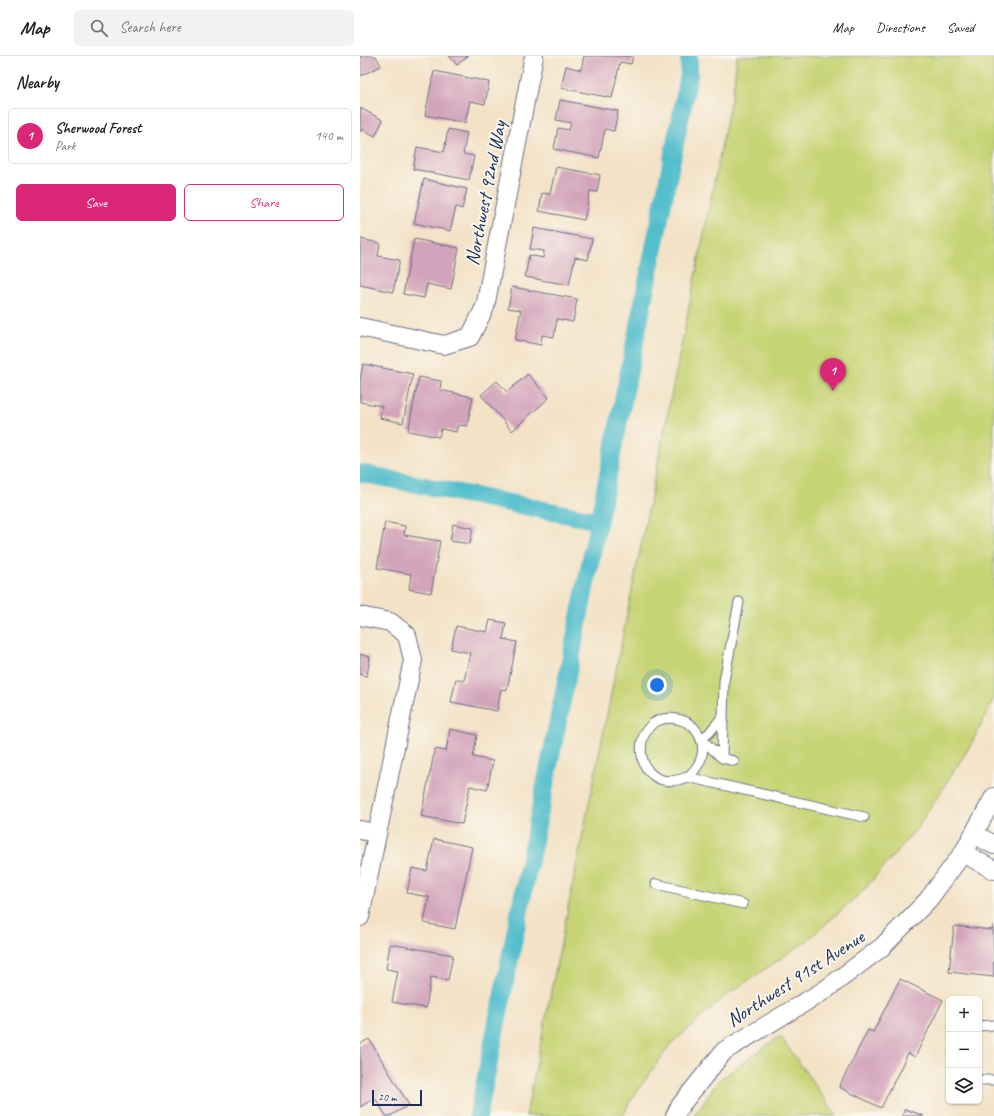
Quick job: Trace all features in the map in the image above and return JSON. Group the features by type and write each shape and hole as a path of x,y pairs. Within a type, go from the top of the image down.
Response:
{"street":[{"name":"Northwest 92nd Way","path":"360,327 444,345 470,337 485,307 534,56"},
{"path":"360,616 390,622 407,635 413,660 368,832 360,917"},
{"name":"Northwest 91st Avenue","path":"674,1116 680,1106 724,1051 825,990 882,947 928,900 963,853 994,797"},
{"path":"974,834 994,845"},
{"path":"963,853 994,870"}],"lane":[{"path":"722,758 724,681 740,602"},
{"path":"701,739 723,716"},
{"path":"701,739 703,748 701,760 694,772 679,781 669,781 653,775 642,761 640,752 642,739 649,728 656,722 674,719 682,720 690,724 701,739 722,758 734,762"},
{"path":"687,777 864,817"},
{"path":"656,884 743,904"},
{"path":"982,1026 994,1025"},
{"path":"982,1080 994,1080"}],"green space":[{"path":"737,56 994,56 994,698 972,743 918,827 862,892 804,943 725,996 670,1045 629,1103 623,1116 526,1116 734,84"},
{"path":"780,1036 837,1116 694,1116 718,1081"}],"building":[{"path":"360,56 376,56 381,66 360,76"},
{"path":"449,56 468,56 457,65"},
{"path":"584,56 633,56 631,64 620,62 612,98 561,88 566,66 581,70"},
{"path":"434,71 489,82 485,104 470,101 465,123 425,115"},
{"path":"560,100 618,111 614,131 605,129 599,158 554,149 558,128 569,130 571,123 556,120"},
{"path":"360,108 383,120 375,136 362,129 360,132"},
{"path":"448,129 467,133 463,154 474,156 469,180 413,169 417,147 444,152"},
{"path":"556,167 600,175 597,192 590,191 584,220 539,211 542,193 550,194"},
{"path":"424,179 467,189 462,209 456,207 450,231 414,223"},
{"path":"534,228 592,239 588,260 575,257 569,285 525,277 529,255 543,258 544,251 530,249"},
{"path":"360,239 380,243 378,256 400,260 393,292 360,285"},
{"path":"414,239 459,248 451,289 427,284 424,298 403,294"},
{"path":"512,287 577,299 573,322 557,319 554,337 542,335 541,345 515,340 521,310 508,308"},
{"path":"363,364 413,374 403,423 380,418 382,406 360,402 360,381"},
{"path":"528,374 549,398 512,431 481,395 497,381 507,392"},
{"path":"419,377 441,381 440,390 473,397 467,426 458,425 456,432 441,429 439,437 408,431"},
{"path":"385,522 405,526 404,535 440,541 431,593 409,589 411,574 377,568"},
{"path":"453,524 473,528 470,544 450,541"},
{"path":"490,620 506,623 503,639 517,642 507,690 501,689 497,711 451,702 456,679 464,681 470,653 451,649 456,626 487,632"},
{"path":"360,654 370,657 367,676 360,675"},
{"path":"450,729 477,735 473,757 493,761 487,790 470,786 462,824 421,816 435,749 446,751"},
{"path":"434,839 472,847 455,929 424,923 429,897 407,893 412,868 427,871"},
{"path":"993,925 994,977 949,972 954,926 992,930"},
{"path":"390,944 453,955 448,980 431,977 426,1008 392,1002 398,971 386,969"},
{"path":"900,979 943,1000 915,1057 908,1053 881,1108 839,1087 868,1030 873,1032"},
{"path":"369,1039 409,1105 390,1116 386,1116 375,1098 360,1107 360,1044"},
{"path":"905,1109 924,1116 902,1116"}],"waterway":[{"path":"478,1116 689,75 689,56"},
{"path":"360,473 599,521"}],"place":[{"name":"Sherwood Forest","path":"833,391"}]}
